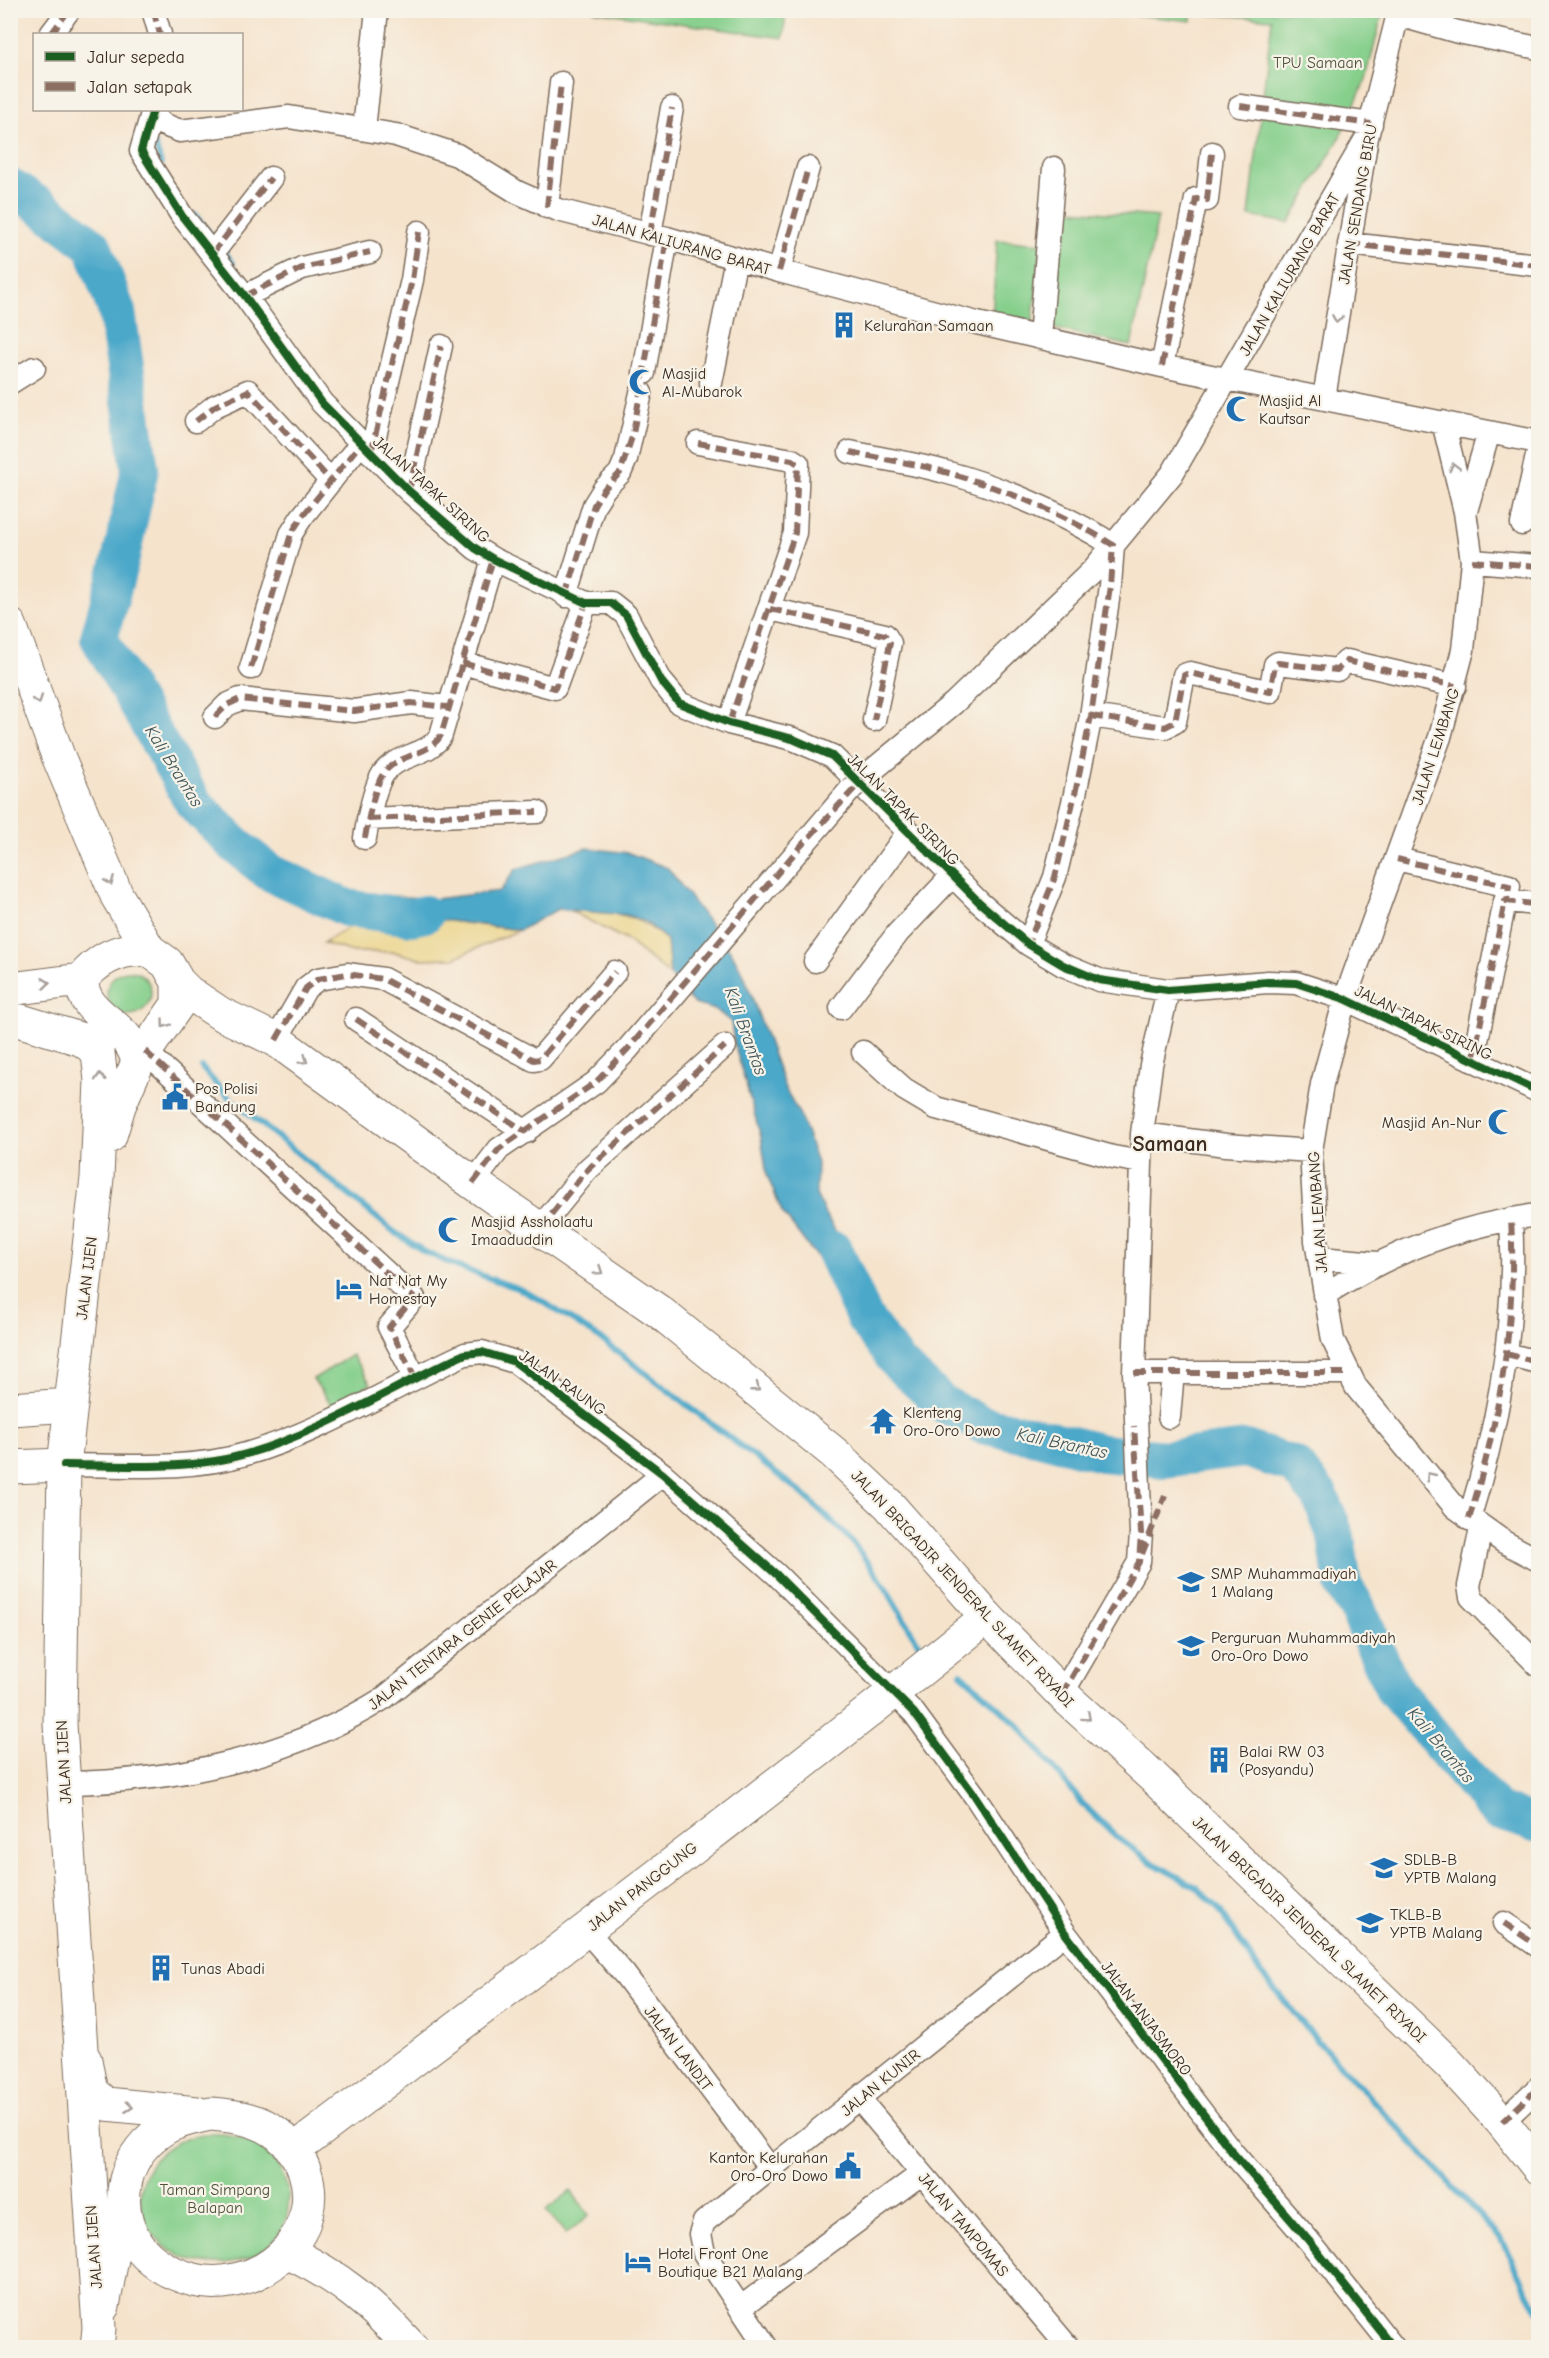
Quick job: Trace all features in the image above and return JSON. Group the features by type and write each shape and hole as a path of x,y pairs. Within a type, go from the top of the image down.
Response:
{"main road":[{"name":"JALAN BRIGADIR JENDERAL SLAMET RIYADI","path":"10,625 58,756 117,896 150,950 166,963 178,982 188,992 221,1014 276,1040 473,1183 540,1227 661,1313 834,1453 888,1504 987,1617 1062,1694 1152,1776 1450,2065 1539,2167"},
{"path":"16,1022 74,1011 85,992 93,965 122,950 150,950"},
{"name":"JALAN IJEN","path":"97,1178 118,1106 141,1057 178,1004 178,982"},
{"path":"10,989 85,992 127,1036 141,1057"},
{"name":"JALAN IJEN","path":"16,1022 83,1040 98,1052 101,1099 97,1178 64,1465 60,1724 98,2338"},
{"path":"10,1409 71,1405"},
{"path":"10,1467 64,1465"},
{"name":"JALAN PANGGUNG","path":"293,2151 586,1930 894,1692 987,1617"},
{"path":"80,2035 91,2092 106,2104 245,2118 279,2135 293,2151 307,2183 309,2203 306,2221 296,2241 287,2252 266,2269 242,2279 215,2283 180,2276 163,2269 142,2252 128,2227 122,2202 85,2121"},
{"path":"98,2338 131,2163 145,2143 169,2126 211,2114"},
{"path":"287,2252 336,2277 379,2311 412,2348"}],"street":[{"path":"52,33 69,10"},
{"path":"153,10 160,33"},
{"path":"364,129 377,10"},
{"path":"1398,13 1458,32 1539,48"},
{"name":"JALAN SENDANG BIRU","path":"1324,398 1369,130 1398,13"},
{"path":"547,207 561,83"},
{"path":"1240,106 1369,130"},
{"path":"462,663 555,688 576,600 594,505 604,489 621,473 642,383 672,108"},
{"name":"JALAN KALIURANG BARAT","path":"152,111 162,124 180,131 289,117 364,129 422,142 457,154 547,207 659,236 779,271 1040,338 1228,381 1539,442"},
{"name":"JALAN TAPAK SIRING","path":"152,111 141,151 182,216 217,247 245,296 322,403 409,491 476,548 493,559 576,600 611,603 626,615 661,681 679,703 729,723 793,739 832,756 952,876 1028,944 1063,965 1099,980 1168,990 1268,982 1296,983 1346,999 1539,1091"},
{"name":"JALAN KALIURANG BARAT","path":"1228,381 1369,130"},
{"path":"1162,366 1196,199 1207,200 1212,153"},
{"path":"779,271 808,168"},
{"path":"1040,338 1054,168"},
{"path":"217,247 271,178"},
{"path":"251,668 291,534 331,481 366,448 412,280 419,232"},
{"path":"1349,244 1539,265"},
{"path":"245,296 302,268 370,252"},
{"path":"711,383 736,258"},
{"path":"409,491 441,346"},
{"path":"10,383 34,368"},
{"path":"473,1183 499,1149 596,1082 627,1050 851,789 954,703 1092,571 1172,474 1228,381"},
{"path":"196,421 215,406 248,391 331,481"},
{"name":"JALAN LEMBANG","path":"1443,422 1466,512 1472,561 1464,650 1440,736 1346,999 1322,1084 1311,1151 1319,1258 1333,1340 1349,1373 1388,1429 1455,1507 1504,1542 1539,1560"},
{"name":"JALAN LEMBANG","path":"1466,512 1489,432"},
{"path":"698,443 792,460 798,464 794,495 797,520 770,609 729,723"},
{"path":"850,452 944,471 972,480 1089,530 1113,544"},
{"path":"1522,524 1539,452"},
{"path":"1028,944 1055,877 1091,716 1110,586 1113,544"},
{"path":"493,559 447,707 441,735 435,744 384,773 366,828 537,812"},
{"path":"1472,561 1539,566"},
{"path":"770,609 885,635 889,638 890,643 874,720"},
{"path":"1091,716 1165,727 1175,722 1184,675 1190,673 1270,692 1275,665 1278,663 1337,670 1347,661 1455,687"},
{"path":"215,717 227,705 240,699 354,711 411,703 447,707"},
{"path":"815,961 909,831"},
{"path":"1397,859 1509,886 1473,1061"},
{"path":"841,1008 898,933 952,876"},
{"path":"1507,900 1537,899"},
{"path":"276,1040 306,988 318,980 347,974 383,979 534,1060 540,1059 615,972"},
{"path":"1062,1694 1139,1562 1134,1373 1142,1134 1151,1065 1168,990"},
{"path":"356,1019 526,1132"},
{"path":"540,1227 587,1170 724,1046"},
{"path":"863,1052 904,1089 936,1108 1113,1157 1141,1162"},
{"path":"141,1057 414,1298 389,1327 415,1377"},
{"path":"1142,1134 1226,1145 1311,1151"},
{"path":"1324,1295 1378,1263 1448,1234 1511,1219 1539,1215"},
{"path":"1511,1219 1510,1322 1475,1523 1472,1576 1469,1586 1471,1597 1539,1665"},
{"path":"1319,1258 1378,1263"},
{"name":"JALAN RAUNG","path":"64,1465 203,1462 245,1455 293,1437 465,1354 482,1352 496,1354 515,1362 568,1400 663,1474 777,1575 894,1692"},
{"path":"1506,1354 1539,1362"},
{"path":"1169,1417 1173,1372"},
{"path":"1134,1373 1349,1373"},
{"name":"JALAN TENTARA GENIE PELAJAR","path":"64,1784 108,1783 229,1763 310,1736 360,1713 384,1698 663,1474"},
{"path":"1472,1576 1504,1542"},
{"name":"JALAN ANJASMORO","path":"894,1692 914,1713 975,1796 1065,1933 1233,2153 1309,2241 1394,2348"},
{"path":"1504,1923 1539,1946"},
{"name":"JALAN LANDIT","path":"586,1930 624,1975 770,2168"},
{"name":"JALAN KUNIR","path":"740,2307 704,2253 700,2234 704,2222 770,2168 860,2100 1065,1933"},
{"path":"1502,2122 1539,2088"},
{"name":"JALAN TAMPOMAS","path":"860,2100 1068,2348"},
{"path":"767,2348 740,2307 921,2174"}],"green space":[{"path":"786,10 783,38 593,11"},
{"name":"TPU Samaan","path":"1100,11 1383,11 1366,79 1338,141 1289,223 1249,216 1272,19 1191,13 1191,21"},
{"path":"1058,209 1158,217 1131,346 1053,328 1051,324"},
{"path":"997,240 1042,244 1032,325 992,318"},
{"path":"129,971 138,972 145,977 150,984 150,1002 145,1009 138,1014 129,1015 120,1014 113,1009 108,1002 107,993 108,984 113,977 120,972"},
{"path":"352,1355 371,1384 332,1406 313,1379"},
{"name":"Taman Simpang Balapan","path":"204,2134 237,2137 262,2149 279,2168 287,2190 287,2214 278,2235 260,2252 232,2262 199,2262 172,2252 153,2234 142,2212 141,2188 150,2165 171,2146"},
{"path":"571,2191 589,2215 566,2234 546,2210"}],"sand":[{"path":"569,910 621,915 654,930 667,940 670,975 628,941"},
{"path":"374,920 405,926 442,920 520,930 454,958 420,959 394,952 353,952 323,943 351,926"}],"water":[{"path":"587,848 629,853 668,868 731,952 744,975 785,1088 800,1115 817,1163 816,1194 825,1214 869,1286 841,1307 821,1263 782,1212 767,1175 761,1137 734,1043 731,1022 716,1010 694,1004 670,975 667,940 646,922 627,915 558,909 520,930 442,920 405,926 374,920 381,895 434,899 500,891 516,869"}],"waterway":[{"path":"155,144 161,164"},
{"name":"Kali Brantas","path":"10,187 42,207 93,246 117,312 140,469 120,562 99,638 193,802 234,844 269,872 347,908 412,917 425,914"},
{"path":"195,215 233,263"},
{"path":"202,1068 226,1095 393,1231 425,1252 539,1299 601,1339 803,1494 851,1540 884,1585 921,1648"},
{"name":"Kali Brantas","path":"834,1250 865,1319 899,1364 943,1404 982,1425 1102,1453 1165,1459 1246,1449 1294,1465 1320,1496 1336,1537 1343,1585 1357,1608 1394,1690 1497,1811 1538,1824"},
{"path":"961,1673 1020,1727 1083,1804 1118,1838 1151,1862 1198,1888 1219,1909 1258,1969 1315,2038 1500,2238 1538,2311"}],"marked path":[{"path":"52,33 69,10"},
{"path":"153,10 160,33"},
{"path":"547,207 561,83"},
{"path":"1240,106 1371,124"},
{"path":"650,234 672,108"},
{"path":"1162,366 1196,199 1207,200 1212,153"},
{"path":"779,271 808,168"},
{"path":"212,254 271,178"},
{"path":"371,453 412,280 419,232"},
{"path":"566,596 594,505 604,489 620,473 633,434 667,238"},
{"path":"1349,244 1538,265"},
{"path":"245,296 302,268 370,252"},
{"path":"409,491 441,346"},
{"path":"196,421 215,406 248,391 331,481"},
{"path":"251,668 291,534 301,518 361,443"},
{"path":"698,443 792,460 798,464 795,533 729,723"},
{"path":"850,452 933,469 987,485 1053,512 1113,545 1110,586 1091,716 1075,794 1055,877 1028,944"},
{"path":"365,838 374,796 383,774 396,762 429,747 441,735 493,559"},
{"path":"1472,561 1538,566"},
{"path":"462,663 555,688 586,603"},
{"path":"770,609 885,635 890,643 874,720"},
{"path":"1091,716 1165,727 1175,722 1184,675 1190,673 1270,692 1275,665 1278,663 1337,670 1347,661 1455,686"},
{"path":"215,717 227,705 240,699 354,711 411,703 447,707"},
{"path":"473,1183 499,1149 596,1082 627,1050 799,848 868,774"},
{"path":"368,819 537,812"},
{"path":"1397,859 1509,886 1507,900"},
{"path":"1473,1061 1505,901 1534,904 1538,889"},
{"path":"276,1040 306,988 318,979 347,974 383,979 534,1060 540,1059 615,972"},
{"path":"356,1019 526,1132"},
{"path":"540,1228 587,1170 725,1046"},
{"path":"145,1051 414,1298 389,1327 415,1377"},
{"path":"1469,1519 1489,1446 1504,1370 1511,1295 1511,1219"},
{"path":"1506,1354 1538,1362"},
{"path":"1134,1373 1349,1373"},
{"path":"1062,1694 1139,1562 1141,1533 1134,1426"},
{"path":"1142,1554 1165,1496"},
{"path":"1504,1923 1538,1946"},
{"path":"1502,2122 1538,2088"}],"cycle path":[{"path":"153,111 141,151 182,216 245,296 322,403 409,491 475,548 493,559 586,603 611,603 626,615 661,681 679,703 729,723 793,739 832,756 980,903 1028,944 1063,965 1099,980 1168,990 1268,982 1296,983 1345,999 1538,1091"},
{"path":"64,1465 179,1465 246,1454 329,1422 465,1354 482,1352 515,1362 663,1474 777,1575 914,1713 975,1796 1065,1933 1233,2153 1309,2241 1394,2348"}],"place":[{"name":"Kelurahan Samaan","path":"844,325"},
{"name":"Masjid Al-Mubarok","path":"642,382"},
{"name":"Masjid Al Kautsar","path":"1239,409"},
{"name":"Pos Polisi Bandung","path":"175,1097"},
{"name":"Masjid An-Nur","path":"1501,1122"},
{"name":"Masjid Assholaatu Imaaduddin","path":"451,1230"},
{"name":"Nat Nat My Homestay","path":"349,1289"},
{"name":"Klenteng Oro-Oro Dowo","path":"883,1421"},
{"name":"SMP Muhammadiyah 1 Malang","path":"1191,1582"},
{"name":"Perguruan Muhammadiyah Oro-Oro Dowo","path":"1191,1646"},
{"name":"Balai RW 03 (Posyandu)","path":"1219,1760"},
{"name":"SDLB-B YPTB Malang","path":"1384,1868"},
{"name":"TKLB-B YPTB Malang","path":"1370,1923"},
{"name":"Tunas Abadi","path":"161,1968"},
{"name":"Kantor Kelurahan Oro-Oro Dowo","path":"848,2166"},
{"name":"Hotel Front One Boutique B21 Malang","path":"638,2262"}],"district":[{"name":"Samaan","path":"1170,1143"}]}
